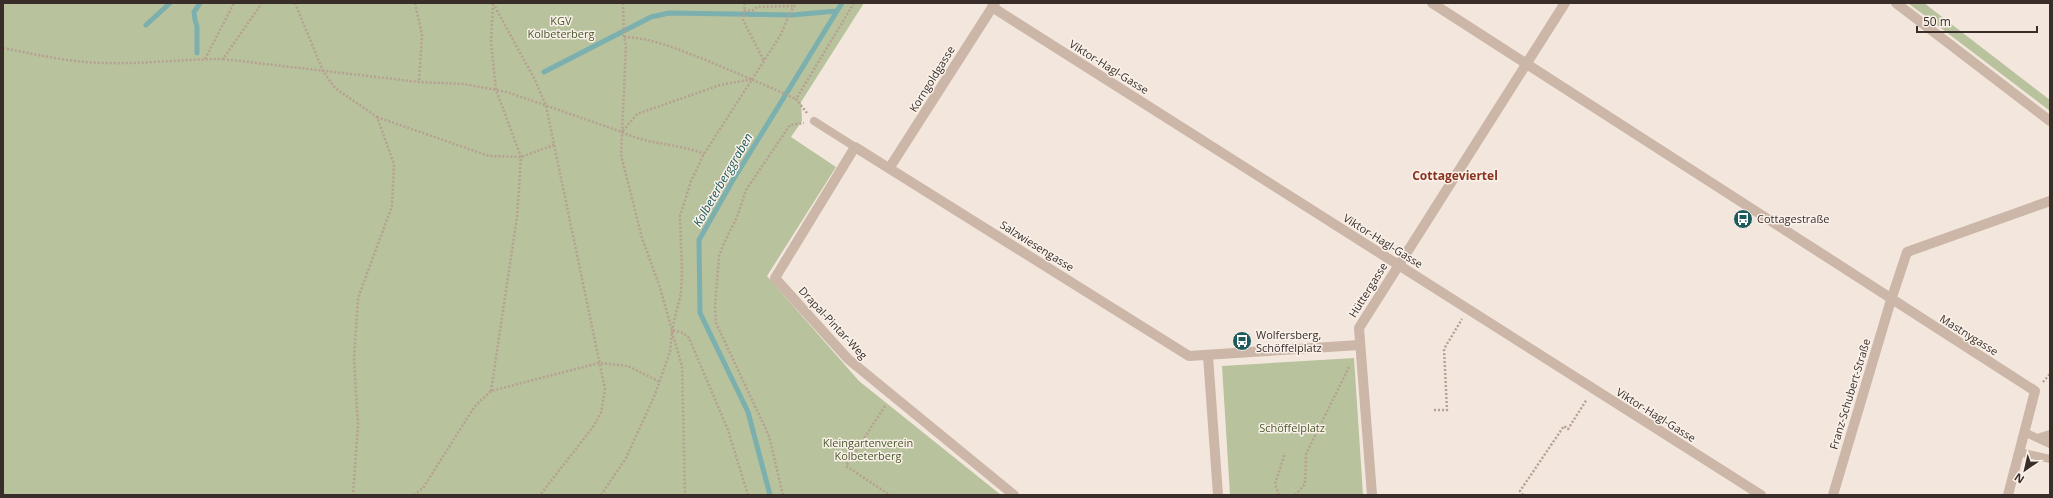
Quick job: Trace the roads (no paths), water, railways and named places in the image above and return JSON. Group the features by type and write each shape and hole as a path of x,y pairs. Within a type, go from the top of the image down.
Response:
{"street":[{"path":"1432,3 1527,63 1891,300 1907,252 2050,201"},
{"name":"Hüttergasse","path":"1372,495 1359,345 1359,328 1565,3"},
{"path":"1896,3 2050,121"},
{"name":"Korngoldgasse","path":"890,168 994,5"},
{"name":"Viktor-Hagl-Gasse","path":"994,5 1468,310 1761,495"},
{"name":"Salzwiesengasse","path":"855,146 1189,356 1208,356 1359,345"},
{"name":"Drapal-Pintar-Weg","path":"855,146 775,278 848,359 1014,495"},
{"name":"Mastnygasse","path":"1891,300 2035,391 2024,432"},
{"name":"Franz-Schubert-Straße","path":"1832,495 1891,300"},
{"path":"1208,356 1218,495"},
{"path":"2008,495 2024,432"}],"lane":[{"path":"814,121 855,146"},
{"path":"2024,432 2050,444"},
{"path":"2037,438 2050,434"},
{"path":"2019,452 2050,459"}],"waterway":[{"path":"146,25 170,3"},
{"path":"197,53 197,26 194,12 200,3"},
{"name":"Kolbeterberggraben","path":"770,495 748,412 700,313 699,240 733,180 842,3"},
{"path":"544,72 651,17 669,13 792,15 837,11"}],"place":[{"name":"Cottagestraße","path":"1743,219"},
{"name":"Wolfersberg, Schöffelplatz","path":"1242,341"}],"district":[{"name":"Cottageviertel","path":"1455,176"}],"park label":[{"name":"KGV Kolbeterberg","path":"561,27"},
{"name":"Schöffelplatz","path":"1292,428"},
{"name":"Kleingartenverein Kolbeterberg","path":"868,449"}]}
